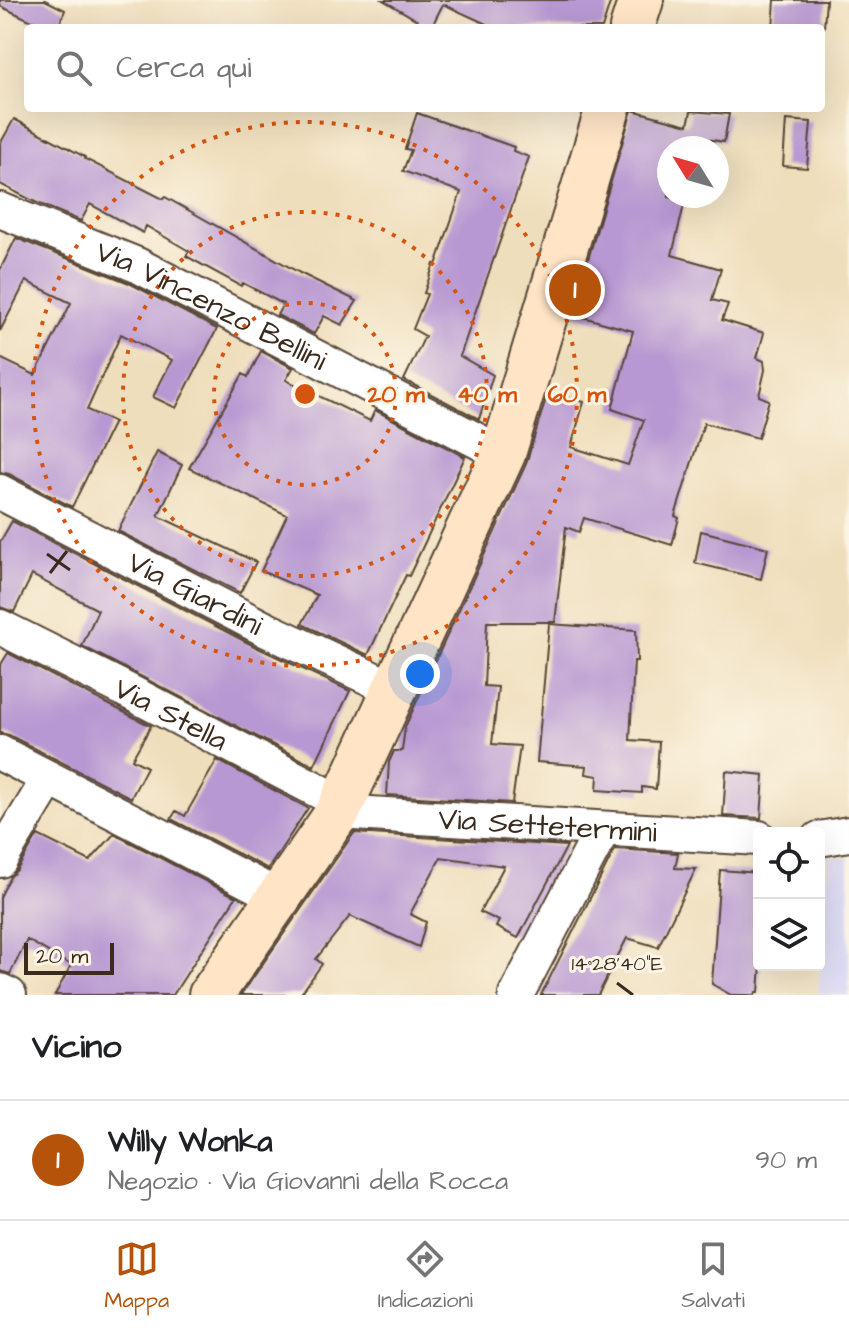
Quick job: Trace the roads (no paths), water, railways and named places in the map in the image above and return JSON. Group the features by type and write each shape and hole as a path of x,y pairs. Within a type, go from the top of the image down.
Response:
{"street":[{"path":"633,24 641,0"},
{"path":"211,995 340,808 503,454 607,112"},
{"name":"Via Vincenzo Bellini","path":"0,210 137,265 503,454"},
{"name":"Via Giardini","path":"0,492 265,629 394,689"},
{"name":"Via Stella","path":"0,627 118,686 340,808"},
{"path":"0,753 279,897"},
{"path":"0,860 49,779"},
{"name":"Via Settetermini","path":"340,808 753,838"},
{"path":"516,995 603,829"},
{"path":"825,838 849,834"},
{"path":"0,991 9,995"}],"place":[{"name":"Willy Wonka","path":"575,290"}]}
